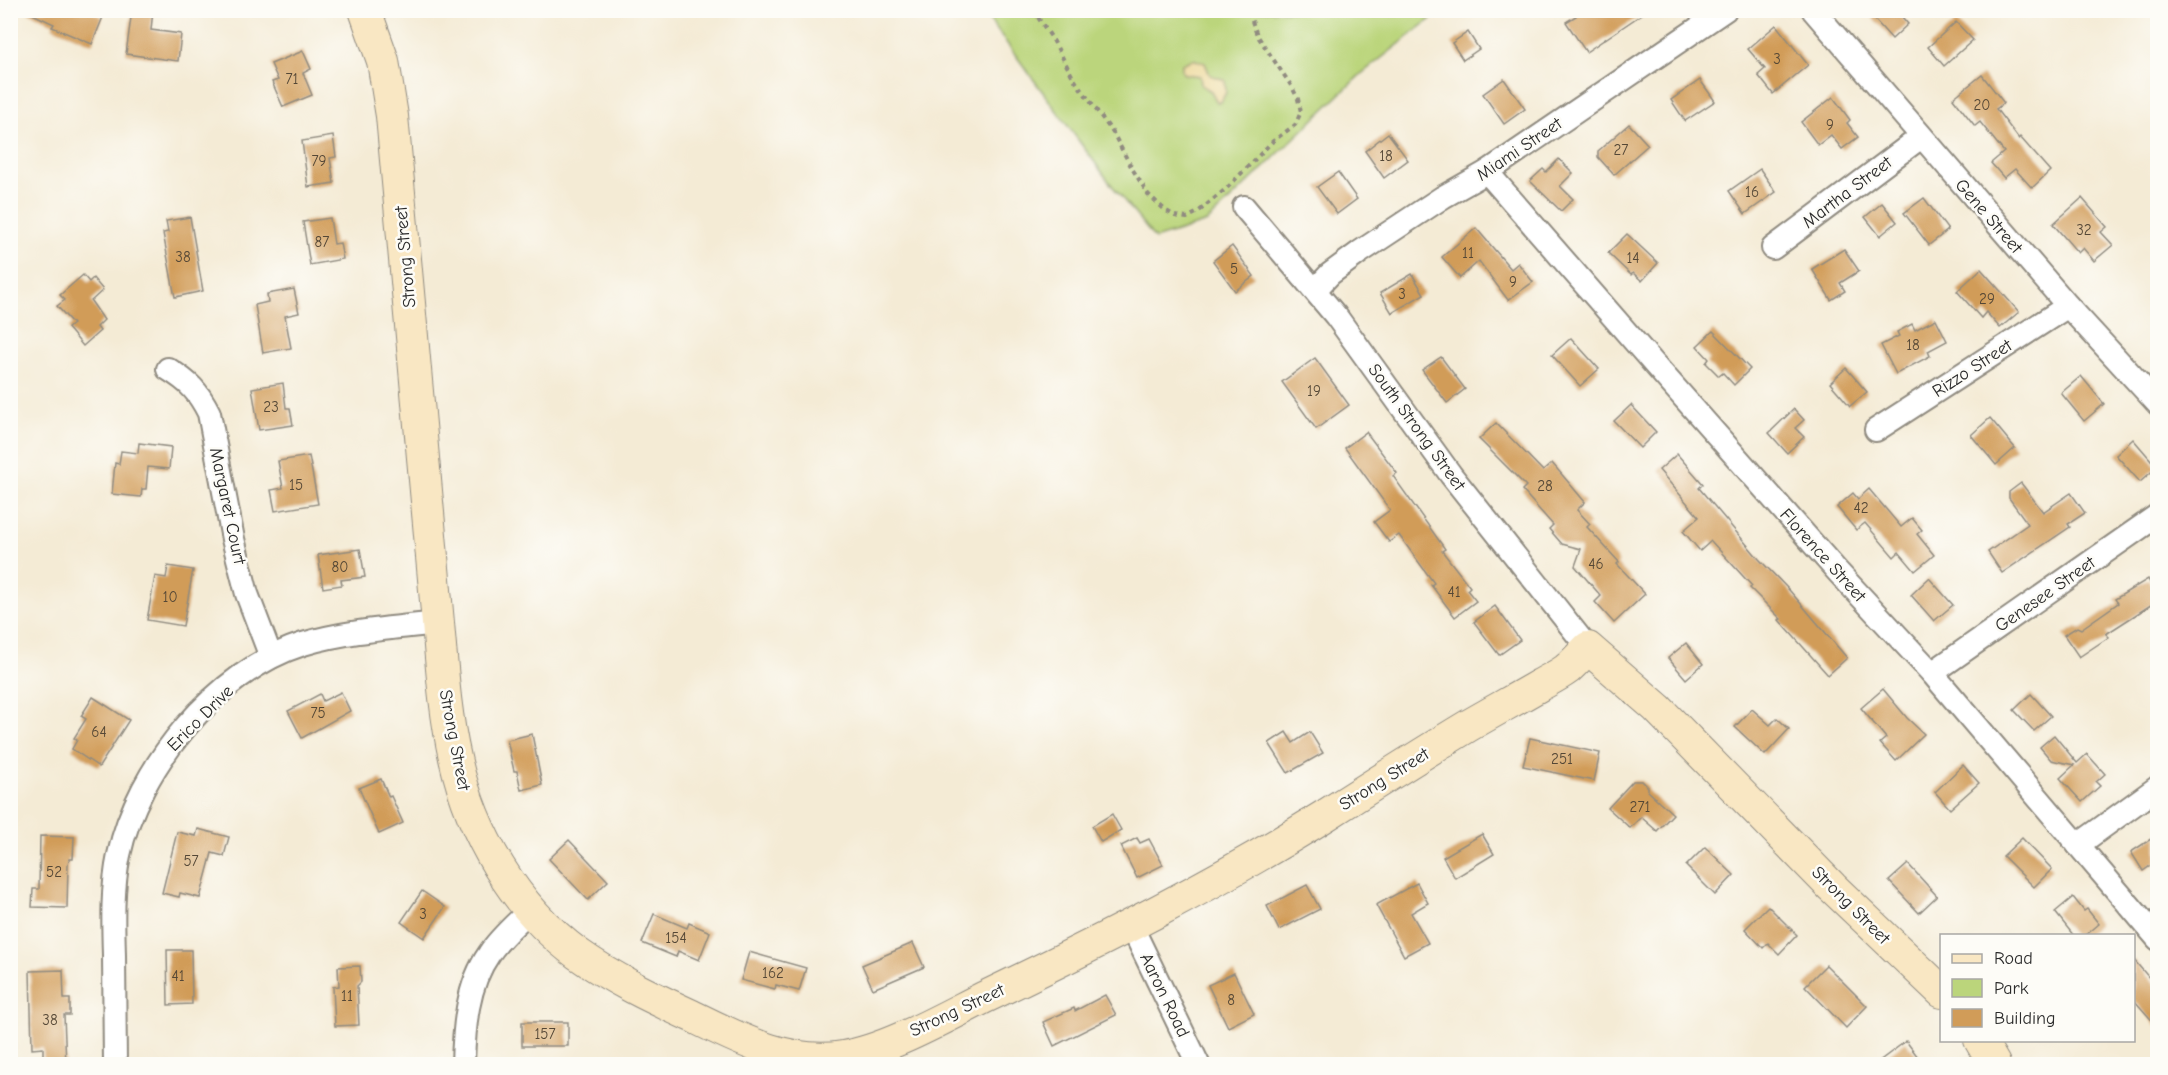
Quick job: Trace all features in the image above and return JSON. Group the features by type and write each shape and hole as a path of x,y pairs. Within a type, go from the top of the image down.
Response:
{"street":[{"name":"Strong Street","path":"365,10 383,61 392,116 438,622 450,729 463,787 473,815 492,854 530,910 580,956 636,989 752,1044 785,1055 808,1059 858,1054 889,1042 1131,925 1255,858 1467,727 1567,669 1588,648 1657,708 1840,895 1940,991"},
{"name":"Miami Street","path":"1315,290 1330,274 1360,252 1443,197 1487,172 1725,10"},
{"name":"Gene Street","path":"1820,17 2067,306 2157,404"},
{"name":"Martha Street","path":"1773,248 1921,137"},
{"name":"Florence Street","path":"1487,172 1800,529 1932,673 2157,939"},
{"name":"South Strong Street","path":"1244,207 1315,290 1451,476 1588,648"},
{"name":"Rizzo Street","path":"1875,430 2067,306"},
{"name":"Margaret Court","path":"168,369 187,381 200,395 209,413 232,539 247,594 272,657"},
{"name":"Genesee Street","path":"1932,673 2157,515"},
{"name":"Erico Drive","path":"115,1065 114,904 119,855 139,795 179,734 225,689 272,657 302,645 340,635 438,622"},
{"path":"2078,845 2157,787"},
{"path":"463,1065 469,1002 476,976 488,954 530,910"},
{"name":"Aaron Road","path":"1131,925 1198,1065"},
{"path":"1981,1042 1995,1065"}],"path":[{"path":"1033,10 1053,40 1074,79 1113,133 1148,194 1165,210 1175,216 1187,218 1227,188 1273,141 1295,125 1301,112 1292,87 1257,35 1248,10"}],"green space":[{"path":"983,11 1441,11 1360,75 1207,222 1155,239 1110,183"}],"sand":[{"path":"1193,59 1205,63 1210,75 1225,80 1226,92 1221,102 1217,102 1211,91 1201,85 1200,76 1184,74 1182,71 1182,64"}],"building":[{"path":"24,10 87,10 103,17 92,44 52,27 54,24"},
{"path":"132,10 153,10 151,30 181,34 178,61 126,54"},
{"path":"1572,10 1648,10 1586,52 1566,22 1576,16"},
{"path":"1866,10 1896,10 1908,24 1892,39"},
{"path":"1956,22 1973,40 1944,66 1928,47"},
{"path":"1776,25 1808,65 1773,94 1758,75 1765,69 1748,49"},
{"path":"1468,32 1479,49 1463,60 1452,43"},
{"path":"303,51 311,69 303,73 312,95 283,107 272,82 278,80 271,64"},
{"path":"1982,75 2004,103 1996,109 2019,139 2020,137 2050,171 2032,188 2015,169 2004,178 1991,163 2004,152 1980,122 1975,126 1953,98"},
{"path":"1504,79 1525,109 1504,124 1483,94"},
{"path":"1700,80 1715,101 1685,121 1671,100"},
{"path":"1833,97 1850,120 1847,123 1858,137 1842,149 1831,135 1818,145 1801,122"},
{"path":"1629,124 1648,145 1614,175 1598,157 1598,151"},
{"path":"1388,133 1408,160 1384,178 1365,151"},
{"path":"333,136 336,157 330,158 334,183 308,187 302,141"},
{"path":"1559,159 1573,173 1560,186 1573,199 1561,211 1530,181 1543,169 1546,172"},
{"path":"1760,169 1776,192 1745,214 1729,191"},
{"path":"1338,172 1357,199 1337,214 1317,187"},
{"path":"1924,198 1948,230 1929,245 1904,213"},
{"path":"2082,198 2107,227 2101,232 2113,245 2094,261 2083,248 2078,253 2053,224"},
{"path":"1882,203 1897,222 1880,236 1865,217"},
{"path":"190,217 203,291 175,297 163,233 168,232 166,221"},
{"path":"330,218 334,244 340,243 343,259 310,265 303,222"},
{"path":"1476,228 1511,269 1518,263 1533,282 1508,300 1479,261 1460,278 1442,257"},
{"path":"1627,234 1658,263 1642,281 1633,273 1631,275 1608,253"},
{"path":"1232,246 1254,276 1235,291 1213,261"},
{"path":"1844,249 1859,271 1840,283 1845,291 1831,300 1812,269"},
{"path":"1981,269 2019,312 2000,328 1986,312 1981,318 1957,291"},
{"path":"1412,274 1424,294 1392,313 1380,293"},
{"path":"83,275 89,282 93,278 103,290 91,301 104,320 97,327 100,331 83,346 68,328 73,324 57,306 65,300 60,295"},
{"path":"294,289 299,313 285,316 291,348 263,353 255,305 268,302 267,294"},
{"path":"1936,319 1947,341 1928,351 1930,356 1896,374 1881,345 1899,336 1897,332 1912,324 1915,330"},
{"path":"1713,331 1750,369 1734,385 1723,373 1719,376 1706,363 1709,359 1697,346"},
{"path":"1571,338 1599,369 1580,386 1552,355"},
{"path":"1441,357 1465,389 1447,403 1422,370"},
{"path":"1315,358 1349,405 1316,429 1282,382"},
{"path":"1846,368 1867,392 1850,406 1830,383"},
{"path":"2081,376 2104,404 2084,421 2061,393"},
{"path":"283,383 286,408 290,408 293,425 259,430 252,388"},
{"path":"1631,405 1656,432 1640,448 1614,421"},
{"path":"1794,409 1804,420 1795,428 1804,437 1787,453 1769,433"},
{"path":"1990,418 2015,448 1996,465 1971,435"},
{"path":"1496,423 1543,471 1552,463 1585,502 1577,510 1590,524 1587,527 1645,594 1614,623 1595,602 1601,596 1575,566 1581,549 1562,544 1549,529 1553,525 1522,490 1526,486 1479,439"},
{"path":"1366,432 1397,473 1393,476 1445,549 1442,551 1470,587 1467,590 1476,601 1455,617 1431,585 1434,583 1399,535 1389,542 1374,522 1390,510 1345,448"},
{"path":"2133,439 2157,467 2140,482 2116,455"},
{"path":"139,443 171,447 169,469 148,467 146,489 142,489 141,497 112,494 115,463 119,464 121,451 138,453"},
{"path":"1677,454 1703,484 1699,488 1847,658 1828,675 1711,541 1700,551 1683,531 1699,517 1659,470"},
{"path":"309,456 318,504 275,511 271,490 283,488 278,461"},
{"path":"2021,483 2043,512 2071,493 2085,513 2068,524 2070,527 2002,573 1988,552 2028,524 2009,498 2009,492"},
{"path":"1869,489 1901,527 1912,518 1922,530 1917,534 1934,555 1915,571 1899,552 1894,557 1865,523 1856,530 1837,507 1853,493 1858,499"},
{"path":"360,549 365,577 341,580 342,585 323,588 318,555"},
{"path":"168,566 193,570 183,626 147,620 155,576 166,578"},
{"path":"1929,578 1953,605 1934,621 1911,595"},
{"path":"2148,579 2157,594 2157,601 2106,634 2109,637 2079,657 2064,635 2077,627 2081,629 2118,603 2115,599"},
{"path":"1495,606 1520,640 1499,655 1474,622"},
{"path":"1686,643 1703,664 1686,679 1668,658"},
{"path":"1883,689 1924,734 1896,761 1880,743 1886,738 1861,708"},
{"path":"341,692 350,711 302,738 288,711 320,694 323,701"},
{"path":"2031,694 2051,716 2034,731 2014,710"},
{"path":"93,697 129,720 99,767 72,749 77,740 74,738 86,719 81,716"},
{"path":"1752,709 1770,725 1777,718 1789,729 1765,755 1735,727"},
{"path":"1286,732 1293,743 1310,732 1323,753 1288,773 1269,743"},
{"path":"532,734 542,785 521,790 507,740"},
{"path":"2054,735 2077,763 2087,754 2105,774 2096,782 2100,786 2082,802 2060,778 2074,765 2051,760 2040,747"},
{"path":"1530,738 1600,753 1594,781 1523,766"},
{"path":"1963,765 1979,783 1950,809 1935,792"},
{"path":"381,779 403,823 379,834 359,788"},
{"path":"1633,781 1642,781 1648,787 1648,791 1673,814 1657,831 1641,817 1630,828 1608,808"},
{"path":"1112,814 1121,830 1101,842 1092,826"},
{"path":"198,829 229,837 224,856 212,853 200,898 180,893 179,897 162,893 177,832 196,836"},
{"path":"1482,834 1494,854 1455,878 1443,857"},
{"path":"2157,835 2157,861 2143,871 2131,852"},
{"path":"40,836 74,837 73,859 69,859 68,864 67,908 32,907 33,889 39,889"},
{"path":"1137,838 1140,843 1149,839 1163,865 1137,878 1121,846"},
{"path":"2022,838 2052,869 2034,887 2003,856"},
{"path":"569,840 608,881 588,900 549,859"},
{"path":"1705,847 1734,875 1715,895 1686,866"},
{"path":"1908,864 1937,896 1919,913 1889,881"},
{"path":"1417,883 1428,903 1411,913 1428,943 1404,956 1376,905"},
{"path":"1307,885 1320,909 1279,930 1267,906"},
{"path":"422,891 445,907 424,938 401,922"},
{"path":"2073,897 2099,924 2087,934 2072,934 2055,912"},
{"path":"1768,906 1797,935 1779,954 1768,943 1763,948 1745,929"},
{"path":"654,914 687,928 689,923 710,932 699,960 678,951 676,957 642,943"},
{"path":"913,943 924,967 873,989 862,965"},
{"path":"167,950 191,950 192,1004 168,1005"},
{"path":"749,952 806,968 799,991 776,985 775,989 741,980"},
{"path":"2135,961 2157,987 2157,1026 2135,1001"},
{"path":"1826,965 1867,1006 1846,1028 1805,986"},
{"path":"360,966 361,982 357,986 359,1025 335,1026 333,987 339,986 338,967"},
{"path":"63,970 64,999 70,999 70,1015 64,1015 66,1065 43,1065 43,1048 32,1049 30,971"},
{"path":"1234,973 1254,1014 1228,1027 1208,985"},
{"path":"1105,995 1116,1015 1054,1046 1043,1022 1074,1008 1075,1011"},
{"path":"522,1022 568,1022 568,1046 522,1046"},
{"path":"1906,1041 1924,1065 1874,1065"}]}
